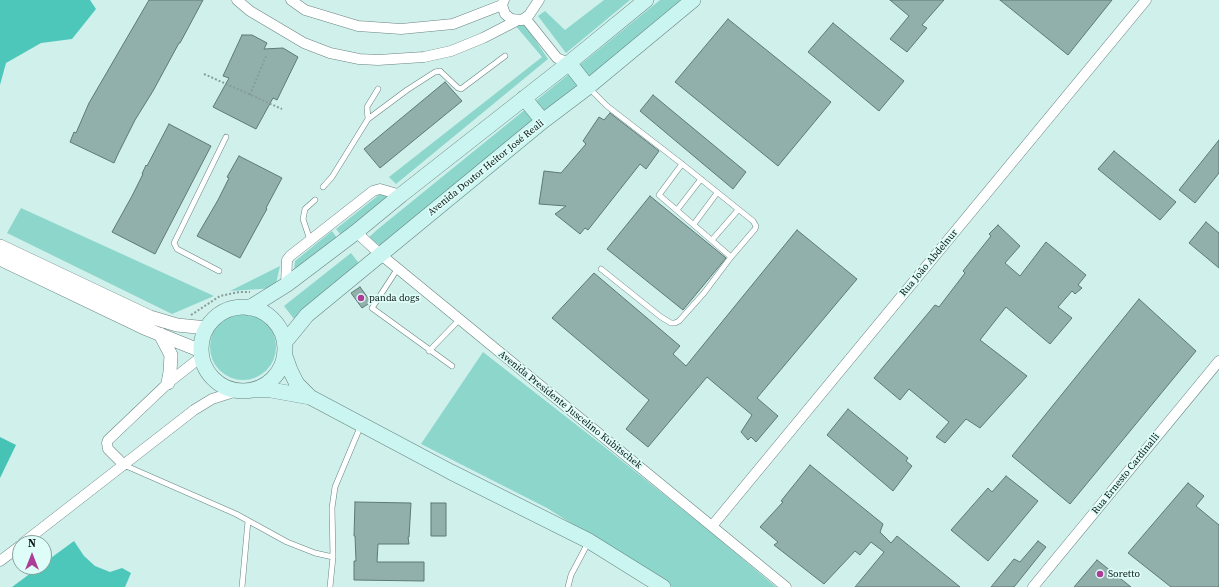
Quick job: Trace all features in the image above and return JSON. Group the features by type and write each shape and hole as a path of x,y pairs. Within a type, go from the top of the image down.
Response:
{"main road":[{"path":"249,308 286,285 356,232 646,0"},
{"name":"Avenida Doutor Heitor José Reali","path":"285,349 307,315 543,120 588,87 693,0"},
{"path":"569,63 588,87"},
{"path":"524,98 543,120"},
{"path":"310,398 297,384 290,370 281,330 273,319 262,312 249,308 237,308 225,311 214,318 202,339 201,354 207,371 214,381 225,388 237,391 270,390 310,398 451,472 589,541 663,587"},
{"path":"253,390 265,386 274,378 281,367 285,349"}],"street":[{"path":"237,0 250,11 304,43 330,53 359,59 378,60 424,57 451,50 483,38 522,19 529,15 539,0"},
{"path":"291,0 304,10 358,26 401,29 453,24 503,2 505,14 511,19 522,19 557,58 569,63"},
{"name":"Rua João Abdelnur","path":"712,526 1146,0"},
{"path":"286,285 287,260 310,240 373,191 380,189 401,195"},
{"name":"Avenida Presidente Juscelino Kubitschek","path":"356,232 380,254 786,587"},
{"path":"0,246 150,317 177,325 207,328"},
{"path":"0,259 201,354 108,440 108,448 124,465"},
{"path":"160,334 171,355 168,383"},
{"name":"Rua Ernesto Cardinalli","path":"1033,587 1219,361"},
{"path":"33,535 194,410 212,399 237,391"},
{"path":"0,561 12,552"}],"lane":[{"path":"323,187 332,178 368,120 406,90 435,72 440,71 461,89 505,56"},
{"path":"588,87 607,106 702,179 755,223 756,226 704,294 679,321 675,323 661,317 601,269"},
{"path":"368,120 367,108 378,89"},
{"path":"219,271 177,249 174,243 226,137"},
{"path":"682,164 659,195 731,257"},
{"path":"677,210 702,179"},
{"path":"694,224 717,193"},
{"path":"310,240 303,219 305,209 315,200"},
{"path":"712,240 738,210"},
{"path":"398,268 372,308 429,351 452,366"},
{"path":"429,351 460,319"},
{"path":"330,587 333,556 332,508 335,487 362,425"},
{"path":"124,465 236,514 287,542 315,553 333,556"},
{"path":"242,587 248,521"},
{"path":"568,587 571,575 589,541"}],"path":[{"path":"250,95 266,56"},
{"path":"204,74 282,109"},
{"path":"188,317 220,296 239,292 251,292"}],"shaded area":[{"path":"0,0 90,0 96,9 72,39 41,43 6,63 0,85"},
{"path":"604,0 630,0 566,53 538,16 545,11 565,30"},
{"path":"660,0 683,0 381,246 368,238 378,229"},
{"path":"524,23 548,59 396,184 389,177 542,57 515,25"},
{"path":"380,194 388,196 341,235 336,229"},
{"path":"21,208 214,296 172,314 7,233"},
{"path":"332,231 337,238 294,272 295,261"},
{"path":"351,253 361,266 294,319 284,306"},
{"path":"280,266 275,288 230,291"},
{"path":"243,314 256,317 266,324 273,334 276,347 273,360 266,370 256,377 243,380 230,377 220,370 213,360 210,347 213,334 220,324 230,317"},
{"path":"483,352 711,532 776,587 672,587 547,508 421,444"},
{"path":"0,437 16,445 0,478"},
{"path":"74,541 84,556 95,566 110,572 122,568 131,573 125,587 12,587 28,575 52,575 52,557"}],"building":[{"path":"149,0 203,0 153,91 135,120 114,163 70,142 74,132 76,133 89,103"},
{"path":"890,0 944,0 922,25 927,28 907,52 890,39 909,16"},
{"path":"1000,0 1112,0 1068,55"},
{"path":"728,19 831,102 778,166 675,82"},
{"path":"833,23 904,81 879,111 808,52"},
{"path":"242,35 252,35 267,43 264,49 283,48 298,57 277,100 273,98 256,129 213,107 229,78 223,76"},
{"path":"445,82 462,101 380,168 364,149"},
{"path":"653,95 746,172 733,189 640,111"},
{"path":"610,113 659,151 646,169 640,164 588,230 585,228 580,234 555,214 566,206 539,204 544,171 561,173 586,144 583,141 599,117 604,120"},
{"path":"169,124 211,146 155,254 112,232 132,196 146,165 147,166"},
{"path":"1219,140 1219,173 1195,203 1179,190"},
{"path":"1114,151 1176,202 1160,220 1098,169"},
{"path":"239,156 282,178 240,258 197,236 218,200 229,178 227,177"},
{"path":"650,196 726,258 683,310 607,249"},
{"path":"1206,222 1219,233 1219,268 1189,243"},
{"path":"998,225 1020,246 1005,263 1020,276 1046,242 1086,275 1078,285 1082,288 1075,294 1072,291 1058,307 1072,318 1050,344 1006,307 980,340 1027,376 980,428 966,419 945,443 936,437 949,422 909,389 900,400 874,378 935,305 939,307 965,273 963,271 991,236 989,234"},
{"path":"797,230 857,279 757,398 778,416 756,442 751,437 748,440 741,432 752,415 707,377 648,447 626,429 649,400 552,318 594,273 680,346 673,354 686,366"},
{"name":"panda dogs","path":"360,287 371,302 362,308 351,293"},
{"path":"1139,299 1196,351 1070,504 1012,456"},
{"path":"848,409 908,458 906,461 912,466 893,491 827,435"},
{"path":"810,465 883,524 880,532 891,543 897,536 960,587 855,587 884,552 871,542 860,555 855,551 824,584 774,545 778,542 760,527 783,502 781,501"},
{"path":"1006,476 1038,501 988,561 951,530 988,488 992,492"},
{"path":"1188,483 1204,496 1196,506 1219,525 1219,587 1171,587 1128,553"},
{"path":"355,502 411,503 408,537 409,544 378,544 377,562 424,562 424,581 354,580 354,561 356,561 354,536"},
{"path":"431,503 446,503 446,536 431,536"},
{"path":"1038,541 1046,547 1014,587 991,587 1014,559 1020,562"},
{"name":"Soretto","path":"1097,560 1131,587 1074,587"}],"place":[{"name":"panda dogs","path":"361,298"},
{"name":"Soretto","path":"1100,574"}]}
